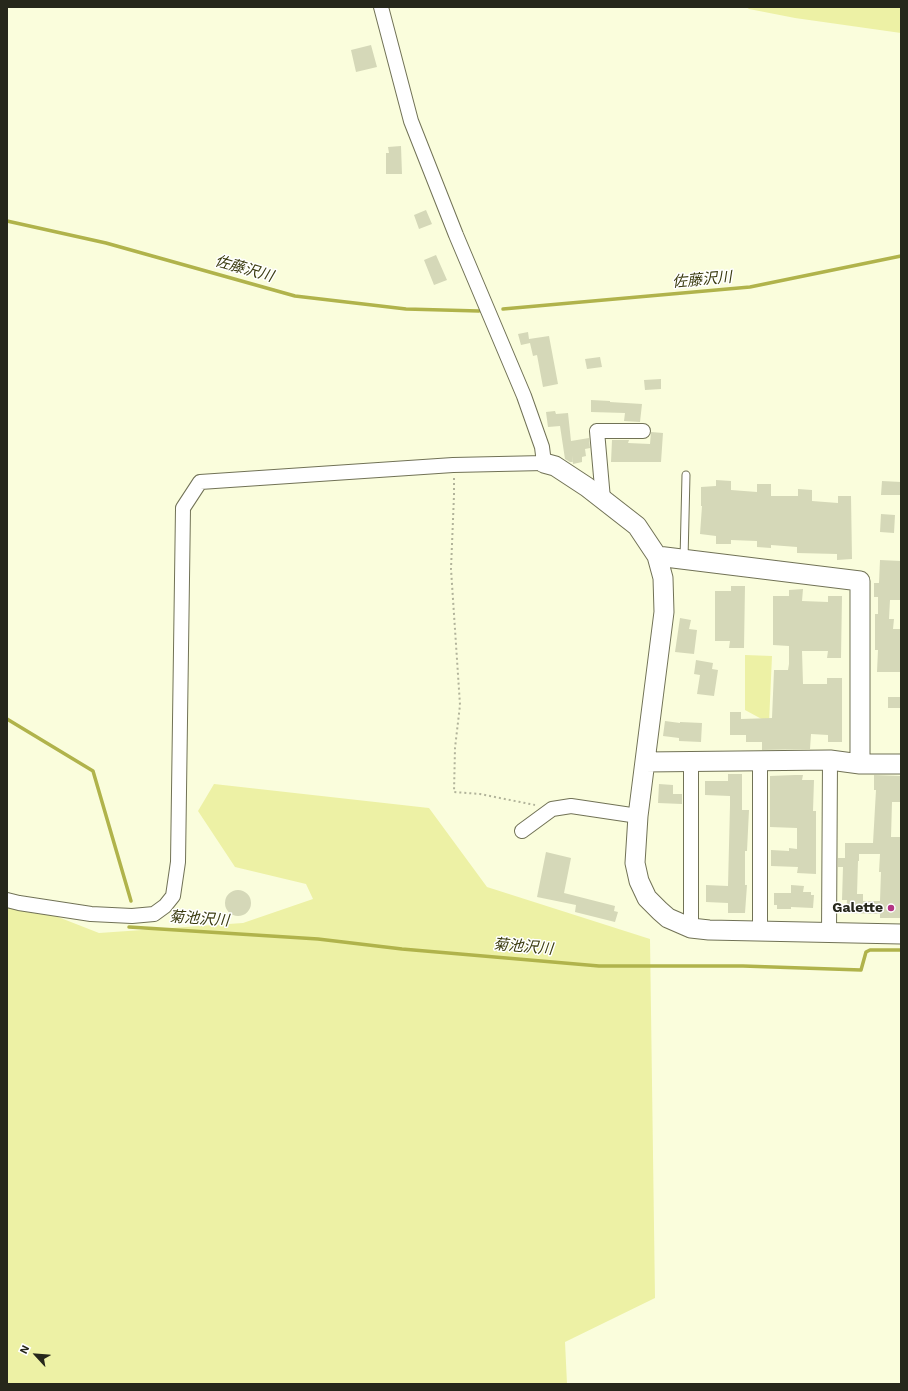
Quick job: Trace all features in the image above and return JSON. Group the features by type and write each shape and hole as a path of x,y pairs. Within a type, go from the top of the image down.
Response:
{"street":[{"path":"384,8 411,121 456,235 524,396 542,447 544,463"},
{"path":"603,499 597,430 643,431"},
{"path":"7,900 19,904 91,914 132,916 154,914 165,906 173,896 178,862 183,508 200,482 453,464 544,463 556,466 603,499 637,526 657,556 663,578 664,612 638,816 634,862 639,881 647,898 668,918 691,928 760,932 901,934"},
{"path":"657,556 860,581 860,764"},
{"path":"645,762 830,760 860,764 901,764"},
{"path":"829,933 830,760"},
{"path":"691,761 691,928"},
{"path":"760,761 760,932"},
{"path":"522,831 552,809 571,806 638,816"}],"lane":[{"path":"684,559 686,475"}],"path":[{"path":"453,464 454,495 451,569 460,705 455,748 454,792 480,794 552,809"}],"green space":[{"path":"746,7 901,7 901,33 795,18 749,9"},
{"path":"745,655 772,656 769,723 745,710"},
{"path":"214,784 429,808 487,887 650,939 655,1298 565,1342 567,1384 7,1384 7,897 99,933 243,923 313,899 306,884 235,867 198,811"}],"building":[{"path":"371,45 377,67 356,72 351,50"},
{"path":"401,146 402,174 386,174 386,153 389,153 388,147"},
{"path":"426,210 432,224 419,229 414,215"},
{"path":"436,255 447,280 434,285 424,260"},
{"path":"528,332 529,339 549,336 558,384 543,387 537,355 533,356 530,343 521,345 518,334"},
{"path":"600,357 602,367 587,369 585,359"},
{"path":"661,379 661,389 645,390 644,380"},
{"path":"591,400 642,404 640,422 624,421 625,413 591,412"},
{"path":"555,411 556,414 568,413 571,441 589,438 590,448 585,449 586,456 582,457 582,462 573,464 573,462 565,459 560,426 548,427 546,412"},
{"path":"651,432 663,433 661,462 611,462 612,440 629,440 628,443 650,444"},
{"path":"716,480 731,481 731,490 757,492 757,484 771,484 771,496 798,496 798,489 812,490 812,501 838,503 838,496 851,496 852,559 837,560 837,554 797,553 797,547 771,545 771,548 757,547 757,541 731,540 731,544 716,544 716,536 700,534 702,506 701,487 716,486"},
{"path":"882,481 901,482 901,495 881,495"},
{"path":"881,514 895,515 894,533 880,532"},
{"path":"880,560 901,561 901,600 890,600 889,619 894,619 893,629 901,629 901,672 877,672 878,650 875,650 875,614 878,614 878,597 874,597 874,583 879,583"},
{"path":"731,586 745,586 744,648 729,648 730,641 715,641 715,591 731,591"},
{"path":"803,589 802,601 828,602 828,596 842,596 841,658 827,658 828,651 802,651 803,684 827,684 827,678 842,678 842,742 828,742 828,735 811,734 810,749 762,750 762,742 746,742 746,735 730,735 730,712 741,712 741,719 772,718 774,670 788,670 789,664 789,646 773,645 773,596 789,596 789,590"},
{"path":"680,618 691,620 689,629 697,630 694,654 675,652"},
{"path":"696,660 713,663 712,669 718,670 714,696 697,694 700,675 694,674"},
{"path":"888,697 901,697 901,708 888,708"},
{"path":"665,721 702,723 701,742 679,741 679,738 663,736"},
{"path":"728,774 742,774 742,810 749,810 747,851 745,851 745,885 747,885 745,913 728,913 728,903 706,902 706,885 728,886 730,796 705,795 705,781 728,781"},
{"path":"803,775 802,780 814,780 813,811 816,811 816,874 797,873 798,867 771,866 771,850 789,851 789,848 797,849 797,828 770,827 770,776"},
{"path":"874,775 901,776 901,802 892,802 891,837 901,837 901,918 880,918 880,914 846,913 847,900 842,900 843,867 838,867 838,858 845,858 845,843 873,843 876,790 874,790","holes":["859,854 880,854 880,901 863,901 863,894 857,894"]},
{"path":"659,784 673,785 673,794 682,794 682,804 658,803"},
{"path":"546,852 571,858 564,893 615,906 614,911 618,912 615,922 575,912 576,905 537,897"},
{"path":"791,885 804,886 803,892 811,892 811,895 814,895 813,908 791,907 791,909 777,909 777,905 774,905 774,893 791,893"},
{"path":"238,890 247,894 251,903 247,912 238,916 229,912 225,903 229,894"}],"waterway":[{"name":"佐藤沢川","path":"7,221 106,243 295,296 406,309 479,311"},
{"name":"佐藤沢川","path":"503,309 750,287 901,256"},
{"name":"菊池沢川","path":"7,719 93,771 131,901"},
{"name":"菊池沢川","path":"129,927 318,939 402,949 599,966 743,966 861,970 866,952 870,950 901,950"}],"place":[{"name":"Galette","path":"891,908"}]}
